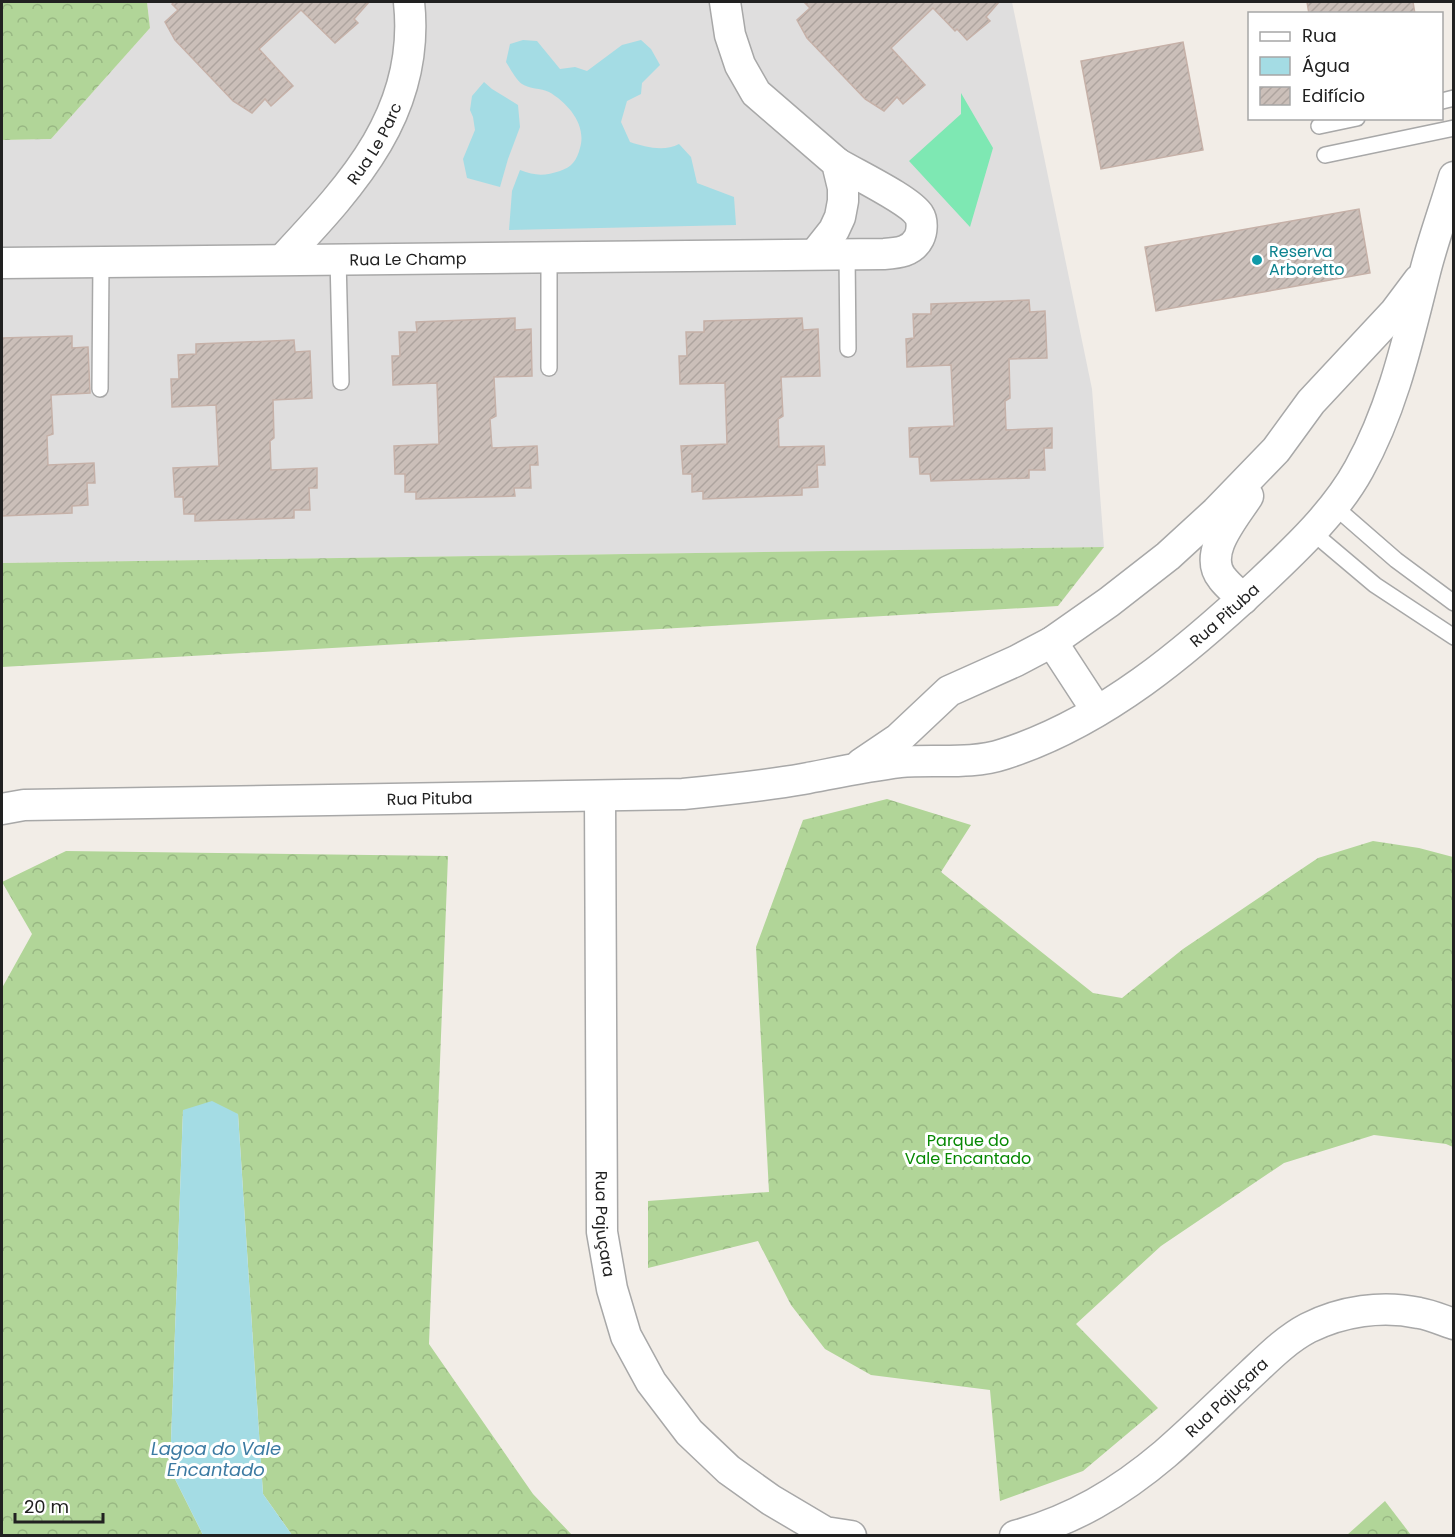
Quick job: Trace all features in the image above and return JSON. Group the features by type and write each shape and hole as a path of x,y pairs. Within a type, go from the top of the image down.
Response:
{"street":[{"name":"Rua Le Parc","path":"283,259 335,202 388,125 401,92 409,57 409,2"},
{"name":"Rua Le Champ","path":"2,263 847,254 904,252 916,243 922,232 920,216 907,203 837,164 756,93 740,65 730,35 725,2"},
{"path":"815,254 834,230 840,217 843,188 837,164"},
{"name":"Rua Pituba","path":"2,809 24,805 683,794 739,789 903,762 963,760 1003,754 1057,732 1097,711 1140,684 1243,599 1287,557 1334,506 1359,470 1376,434 1413,326 1426,270 1454,177"},
{"name":"Rua Pituba","path":"856,768 898,739 949,691 1052,642 1109,602 1168,556 1216,512 1276,450 1311,402 1395,312 1426,270"},
{"path":"1243,599 1221,577 1216,566 1217,552 1221,537 1276,450"},
{"path":"1052,642 1097,711"},
{"name":"Rua Pajuçara","path":"600,795 602,1232 612,1289 626,1336 651,1382 689,1432 729,1470 771,1500 834,1534"},
{"name":"Rua Pajuçara","path":"1015,1536 1045,1527 1086,1509 1127,1484 1165,1453 1277,1350 1307,1328 1344,1314 1386,1309 1419,1313 1454,1324"}],"lane":[{"path":"1319,126 1348,120"},
{"path":"1325,155 1454,128"},
{"path":"847,254 848,350"},
{"path":"549,256 549,368"},
{"path":"338,258 341,382"},
{"path":"100,389 101,261"},
{"path":"1334,506 1396,560 1454,603"},
{"path":"1311,531 1375,585 1454,637"}],"shaded area":[{"path":"147,2 1012,2 1092,389 1104,547 2,563 2,140 51,139 150,28"}],"green space":[{"path":"2,2 147,2 150,28 51,139 2,140"},
{"path":"961,93 993,148 970,227 909,161 961,114"},
{"path":"1104,547 1058,606 2,667 2,563"},
{"name":"Parque do Vale Encantado","path":"887,799 971,825 941,872 1093,993 1122,998 1183,949 1318,858 1373,841 1419,848 1453,857 1453,1147 1446,1144 1374,1135 1284,1163 1161,1246 1076,1324 1158,1408 1083,1471 1000,1501 990,1390 871,1375 825,1349 791,1305 758,1241 648,1268 648,1201 769,1192 756,947 803,820"},
{"path":"66,851 448,856 429,1344 533,1494 572,1535 292,1535 263,1494 238,1114 183,1110 170,1469 203,1535 2,1535 2,988 32,934 2,882"},
{"path":"1385,1501 1411,1535 1347,1535"}],"water":[{"path":"523,40 537,41 560,69 575,67 587,71 622,45 641,40 651,49 660,65 642,83 641,94 627,101 621,122 630,142 661,148 679,144 691,157 697,183 734,197 736,225 509,230 512,191 520,170 540,175 564,169 576,159 581,139 578,123 569,108 549,92 522,84 506,62 510,44"},
{"path":"484,82 518,105 520,127 500,187 467,178 463,159 475,130 470,110 472,96"},
{"name":"Lagoa do Vale Encantado","path":"212,1101 238,1114 263,1494 292,1535 203,1535 170,1469 183,1110"}],"building":[{"path":"175,2 369,2 354,19 358,23 335,43 301,10 259,49 293,86 271,106 265,99 252,113 233,101 175,40 165,22 178,10 172,4"},
{"path":"804,2 999,2 986,17 990,21 967,40 933,8 891,48 925,85 903,104 897,97 884,111 865,99 807,38 797,20 810,8"},
{"path":"1307,2 1413,2 1415,12 1309,12"},
{"path":"1183,42 1203,150 1101,169 1081,61"},
{"name":"Reserva Arboretto","path":"1359,209 1370,273 1156,311 1145,247"},
{"path":"1029,300 1030,312 1045,311 1047,358 1009,359 1010,398 1005,401 1006,430 1052,428 1052,448 1044,448 1045,470 1029,470 1029,478 931,481 930,474 920,474 919,457 910,457 909,428 954,426 951,365 907,367 906,339 914,338 913,314 931,314 931,304"},
{"path":"515,318 515,330 531,329 532,376 494,377 496,416 490,419 492,448 537,446 538,465 530,465 531,488 514,488 515,496 416,499 416,492 405,492 405,474 395,474 394,446 439,444 437,383 393,385 392,356 400,356 399,332 417,332 416,322"},
{"path":"802,318 803,330 818,329 820,376 781,377 783,416 778,419 779,447 824,446 825,465 817,465 818,487 802,488 802,495 703,499 703,491 692,492 692,474 683,474 681,446 727,444 725,383 680,384 679,356 687,356 686,332 704,332 704,321"},
{"path":"72,336 72,348 88,347 90,393 51,395 53,434 47,436 48,465 94,463 95,483 87,483 88,505 72,506 72,513 2,516 2,338"},
{"path":"294,340 295,352 310,351 312,398 273,400 274,438 270,441 271,470 317,468 317,488 309,488 310,510 294,510 294,518 195,521 195,514 184,514 183,497 175,497 173,468 219,466 216,405 172,407 171,379 179,379 178,355 196,354 196,344"}],"place":[{"name":"Reserva Arboretto","path":"1257,260"}]}
